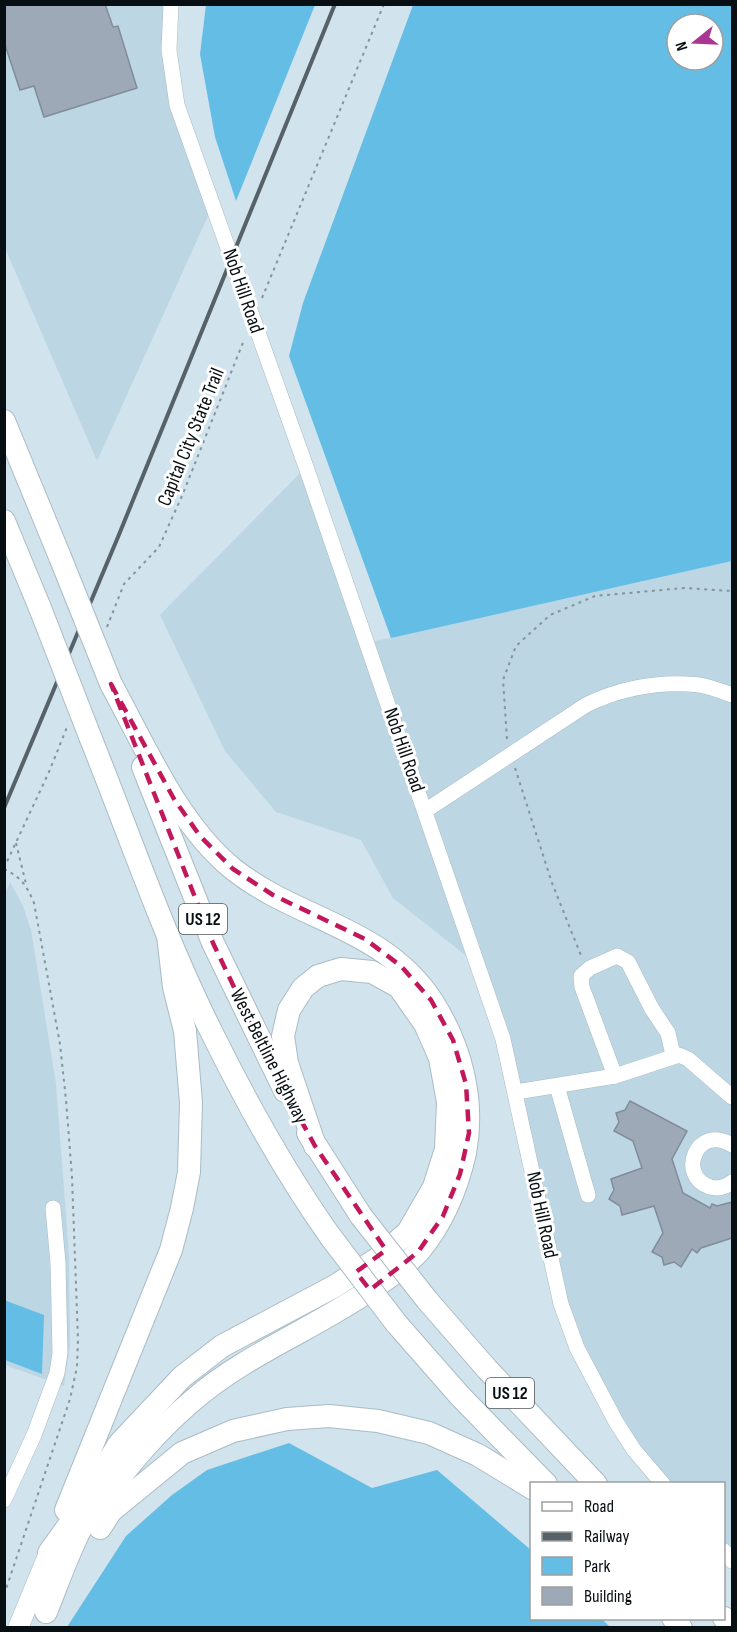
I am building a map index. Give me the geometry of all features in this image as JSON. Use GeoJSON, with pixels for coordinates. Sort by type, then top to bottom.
{"type":"FeatureCollection","features":[{"type":"Feature","properties":{"kind":"highway","name":"West Beltline Highway"},"geometry":{"type":"LineString","coordinates":[[4,422],[213,943],[273,1069],[315,1146],[361,1216],[427,1300],[487,1369],[595,1482]]}},
{"type":"Feature","properties":{"kind":"highway","name":"West Beltline Highway"},"geometry":{"type":"LineString","coordinates":[[4,520],[168,935],[210,1030],[262,1131],[297,1190],[396,1323],[460,1396],[544,1482]]}},
{"type":"Feature","properties":{"kind":"highway"},"geometry":{"type":"LineString","coordinates":[[43,1620],[81,1529],[130,1463],[153,1437],[195,1398],[231,1372],[356,1300],[388,1278],[418,1252],[443,1216],[460,1174],[468,1133],[466,1083],[453,1040],[431,1000],[401,966],[365,939],[273,895],[233,868],[200,836],[174,799],[111,684]]}},
{"type":"Feature","properties":{"kind":"highway"},"geometry":{"type":"LineString","coordinates":[[49,1553],[171,1250],[182,1209],[189,1172],[191,1090],[185,1031],[174,987],[168,935]]}},
{"type":"Feature","properties":{"kind":"highway"},"geometry":{"type":"LineString","coordinates":[[49,1553],[74,1518],[119,1444],[182,1377],[222,1346],[335,1286],[377,1259],[408,1232],[434,1187],[446,1149],[448,1102],[440,1058],[425,1024],[399,987],[372,972],[341,969],[318,976],[303,988],[289,1010],[283,1036],[287,1063],[315,1146]]}},
{"type":"Feature","properties":{"kind":"highway"},"geometry":{"type":"LineString","coordinates":[[43,1620],[111,1510],[182,1453],[233,1431],[287,1419],[328,1416],[378,1421],[429,1433],[478,1455],[530,1487]]}},
{"type":"Feature","properties":{"kind":"main road"},"geometry":{"type":"LineString","coordinates":[[18,1628],[49,1553]]}},
{"type":"Feature","properties":{"kind":"street","name":"Nob Hill Road"},"geometry":{"type":"LineString","coordinates":[[171,4],[169,50],[177,105],[500,1028],[516,1092],[561,1304],[577,1348],[616,1422],[634,1450],[661,1482]]}},
{"type":"Feature","properties":{"kind":"street"},"geometry":{"type":"LineString","coordinates":[[425,811],[586,705],[603,697],[652,686],[687,684],[708,687],[732,695]]}},
{"type":"Feature","properties":{"kind":"street"},"geometry":{"type":"LineString","coordinates":[[615,1076],[582,987],[581,976],[617,956],[627,962],[652,1009],[668,1033],[673,1055]]}},
{"type":"Feature","properties":{"kind":"street"},"geometry":{"type":"LineString","coordinates":[[516,1092],[615,1076],[678,1055],[688,1059],[732,1097]]}},
{"type":"Feature","properties":{"kind":"street"},"geometry":{"type":"LineString","coordinates":[[557,1086],[588,1195]]}},
{"type":"Feature","properties":{"kind":"street"},"geometry":{"type":"LineString","coordinates":[[730,1139],[718,1139],[702,1144],[696,1150],[693,1166],[700,1181],[707,1186],[723,1187],[732,1182]]}},
{"type":"Feature","properties":{"kind":"street"},"geometry":{"type":"LineString","coordinates":[[4,1500],[34,1435],[57,1373],[60,1353],[58,1263],[53,1208]]}},
{"type":"Feature","properties":{"kind":"path","name":"Capital City State Trail"},"geometry":{"type":"LineString","coordinates":[[103,636],[124,584],[159,547],[166,532],[384,4]]}},
{"type":"Feature","properties":{"kind":"path"},"geometry":{"type":"LineString","coordinates":[[587,971],[552,883],[511,754],[506,734],[503,680],[516,646],[550,615],[595,596],[684,588],[732,591]]}},
{"type":"Feature","properties":{"kind":"path"},"geometry":{"type":"LineString","coordinates":[[4,868],[49,772],[69,720]]}},
{"type":"Feature","properties":{"kind":"path"},"geometry":{"type":"LineString","coordinates":[[16,843],[26,886]]}},
{"type":"Feature","properties":{"kind":"highlighted area"},"geometry":{"type":"Polygon","coordinates":[[[111,684],[174,799],[200,836],[233,869],[273,895],[365,939],[401,966],[431,1000],[453,1040],[466,1084],[469,1133],[460,1174],[443,1216],[418,1252],[370,1290],[356,1272],[386,1250],[315,1146],[273,1069],[213,943],[111,684]]]}},
{"type":"Feature","properties":{"kind":"shaded area"},"geometry":{"type":"Polygon","coordinates":[[[4,5],[171,5],[169,50],[212,207],[97,461],[5,248],[4,5]]]}},
{"type":"Feature","properties":{"kind":"shaded area"},"geometry":{"type":"Polygon","coordinates":[[[306,467],[367,643],[732,561],[732,1561],[725,1552],[725,1482],[662,1482],[577,1348],[479,966],[393,898],[361,840],[276,812],[225,751],[160,615],[306,467]]]}},
{"type":"Feature","properties":{"kind":"shaded area"},"geometry":{"type":"Polygon","coordinates":[[[10,882],[23,906],[31,930],[56,1084],[69,1255],[70,1346],[64,1386],[5,1365],[4,896],[10,882]]]}},
{"type":"Feature","properties":{"kind":"green space"},"geometry":{"type":"Polygon","coordinates":[[[206,5],[315,5],[236,201],[215,137],[200,54],[206,5]]]}},
{"type":"Feature","properties":{"kind":"green space"},"geometry":{"type":"Polygon","coordinates":[[[413,5],[732,5],[732,561],[391,638],[289,356],[303,303],[413,5]]]}},
{"type":"Feature","properties":{"kind":"green space"},"geometry":{"type":"Polygon","coordinates":[[[4,1300],[44,1315],[42,1374],[5,1360],[4,1300]]]}},
{"type":"Feature","properties":{"kind":"green space"},"geometry":{"type":"Polygon","coordinates":[[[289,1443],[372,1488],[437,1470],[530,1549],[530,1620],[603,1620],[610,1627],[67,1627],[126,1536],[172,1495],[207,1470],[289,1443]]]}},
{"type":"Feature","properties":{"kind":"building"},"geometry":{"type":"Polygon","coordinates":[[[4,4],[105,4],[113,27],[118,26],[137,88],[44,117],[34,86],[20,90],[4,42],[4,4]]]}},
{"type":"Feature","properties":{"kind":"building"},"geometry":{"type":"Polygon","coordinates":[[[630,1101],[687,1131],[672,1159],[683,1193],[710,1208],[712,1204],[717,1206],[732,1202],[732,1238],[701,1248],[697,1253],[692,1249],[681,1267],[674,1262],[664,1265],[662,1257],[652,1252],[663,1233],[654,1206],[622,1215],[620,1206],[609,1199],[614,1190],[611,1179],[642,1168],[633,1141],[614,1131],[619,1122],[616,1113],[625,1110],[630,1101]]]}},
{"type":"Feature","properties":{"kind":"railway"},"geometry":{"type":"LineString","coordinates":[[4,808],[118,537],[335,4]]}}]}
